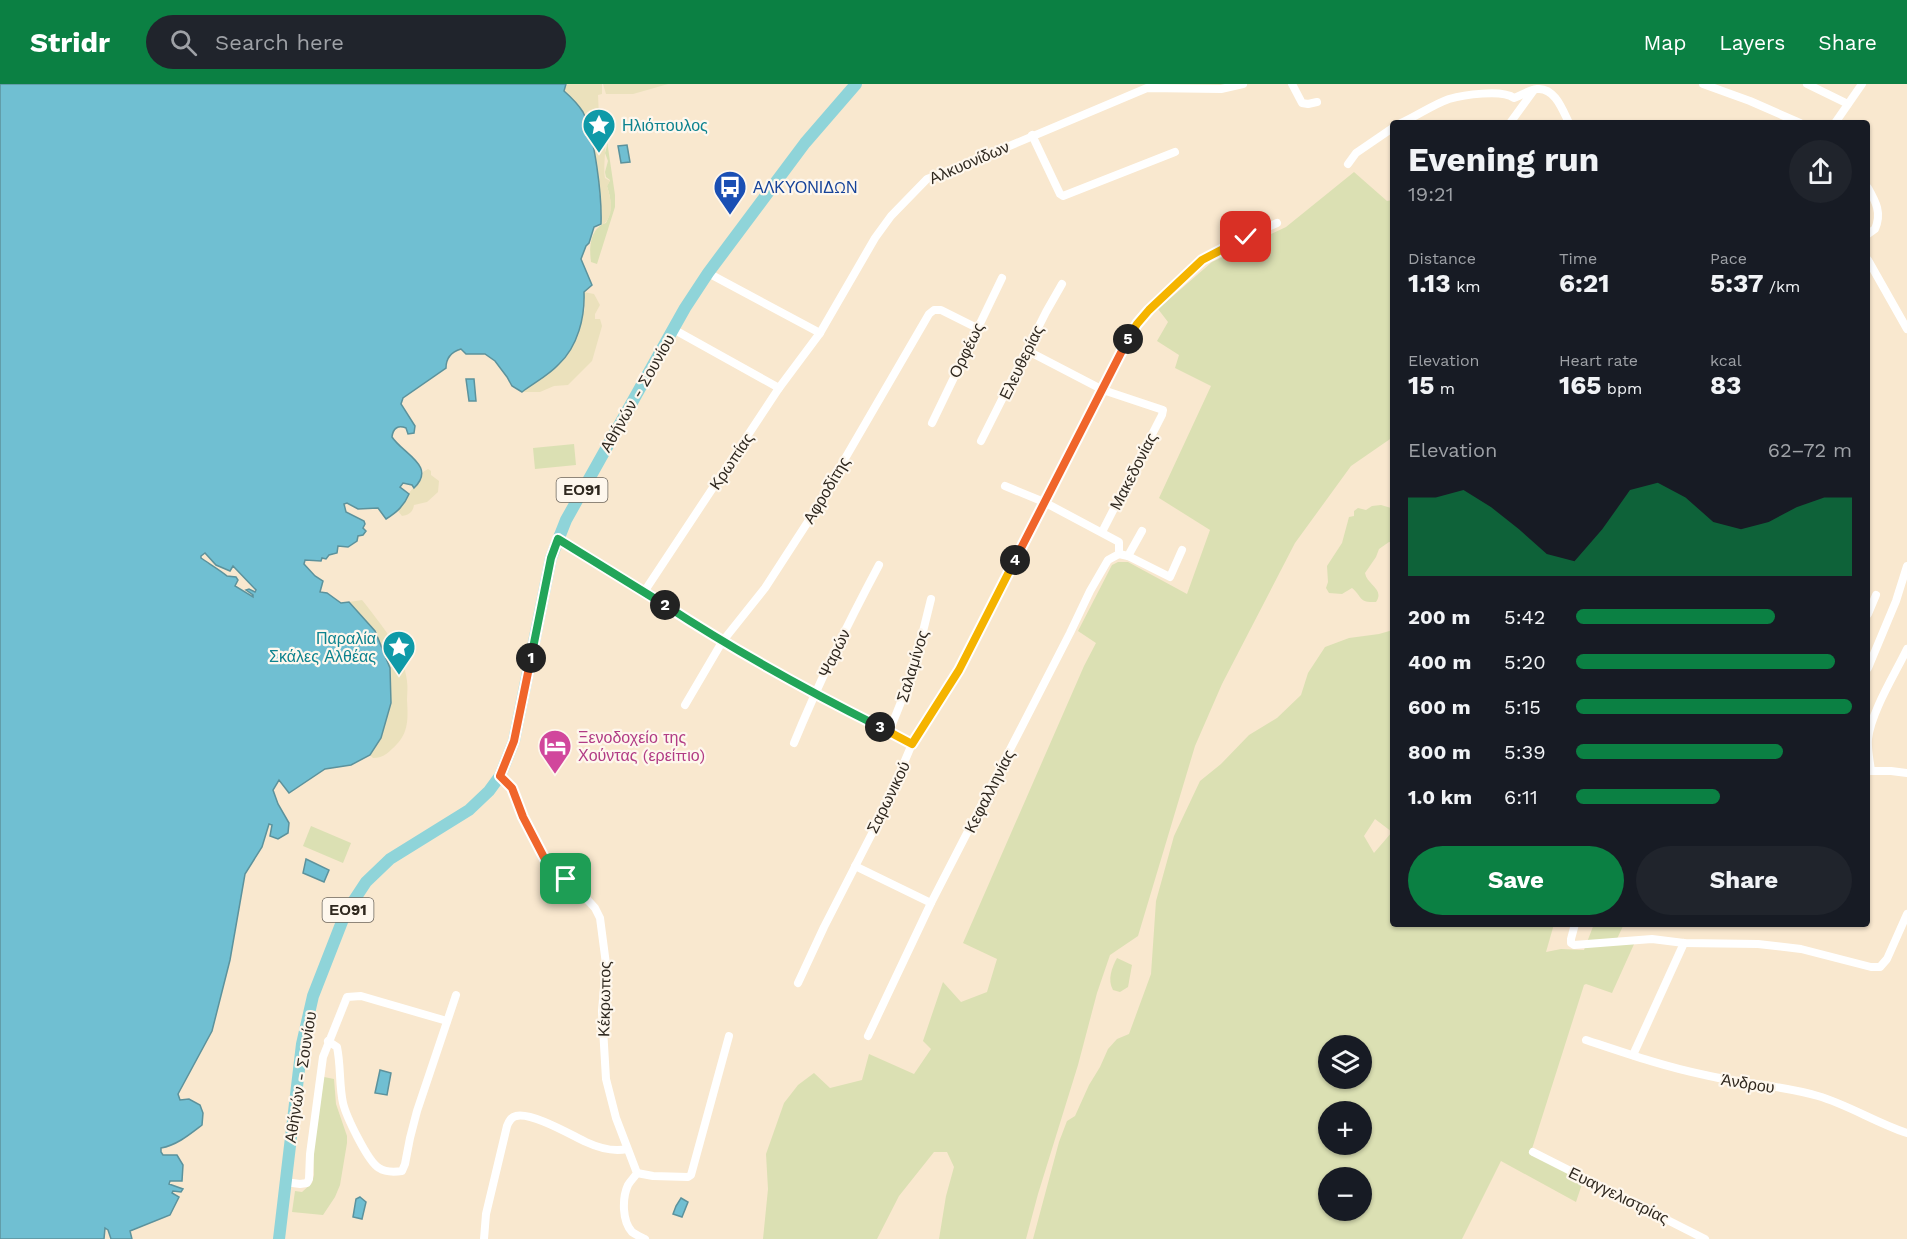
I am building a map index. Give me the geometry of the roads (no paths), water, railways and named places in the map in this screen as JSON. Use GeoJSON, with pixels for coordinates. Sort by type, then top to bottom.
{"type":"FeatureCollection","features":[{"type":"Feature","properties":{"kind":"main road","name":"Αθήνών - Σουνίου"},"geometry":{"type":"LineString","coordinates":[[279,1239],[306,1023],[345,914],[366,882],[380,867],[470,810],[500,776],[514,741],[551,558],[566,520],[673,329],[708,273],[806,143],[856,84]]}},
{"type":"Feature","properties":{"kind":"street","name":"Αλκυονίδων"},"geometry":{"type":"LineString","coordinates":[[820,333],[875,238],[917,187],[927,179],[1149,86],[1221,89],[1242,84]]}},
{"type":"Feature","properties":{"kind":"street"},"geometry":{"type":"LineString","coordinates":[[1292,84],[1302,103],[1317,102]]}},
{"type":"Feature","properties":{"kind":"street"},"geometry":{"type":"LineString","coordinates":[[1702,84],[1793,120]]}},
{"type":"Feature","properties":{"kind":"street"},"geometry":{"type":"LineString","coordinates":[[1807,84],[1848,104]]}},
{"type":"Feature","properties":{"kind":"street"},"geometry":{"type":"LineString","coordinates":[[1837,120],[1862,84]]}},
{"type":"Feature","properties":{"kind":"street"},"geometry":{"type":"LineString","coordinates":[[1407,120],[1448,99],[1482,94],[1509,94],[1514,98],[1535,90],[1545,90],[1558,100],[1568,120]]}},
{"type":"Feature","properties":{"kind":"street"},"geometry":{"type":"LineString","coordinates":[[1512,120],[1535,90]]}},
{"type":"Feature","properties":{"kind":"street"},"geometry":{"type":"LineString","coordinates":[[1348,164],[1362,148],[1390,130]]}},
{"type":"Feature","properties":{"kind":"street"},"geometry":{"type":"LineString","coordinates":[[1032,135],[1063,196],[1174,152]]}},
{"type":"Feature","properties":{"kind":"street"},"geometry":{"type":"LineString","coordinates":[[1870,191],[1878,205],[1879,215],[1875,229],[1870,233]]}},
{"type":"Feature","properties":{"kind":"street","name":"Σαρωνικού"},"geometry":{"type":"LineString","coordinates":[[798,983],[883,812],[912,744],[959,670],[1137,324],[1202,260],[1216,251],[1277,223]]}},
{"type":"Feature","properties":{"kind":"street"},"geometry":{"type":"LineString","coordinates":[[1870,264],[1907,329]]}},
{"type":"Feature","properties":{"kind":"street"},"geometry":{"type":"LineString","coordinates":[[708,273],[820,333]]}},
{"type":"Feature","properties":{"kind":"street","name":"Ορφέως"},"geometry":{"type":"LineString","coordinates":[[932,423],[1002,278]]}},
{"type":"Feature","properties":{"kind":"street","name":"Ελευθερίας"},"geometry":{"type":"LineString","coordinates":[[981,441],[1062,284]]}},
{"type":"Feature","properties":{"kind":"street","name":"Αφροδίτης"},"geometry":{"type":"LineString","coordinates":[[685,705],[722,642],[765,588],[811,517],[929,314],[934,310],[941,310],[977,328]]}},
{"type":"Feature","properties":{"kind":"street"},"geometry":{"type":"LineString","coordinates":[[673,329],[779,388]]}},
{"type":"Feature","properties":{"kind":"street","name":"Κρωπίας"},"geometry":{"type":"LineString","coordinates":[[644,592],[779,388],[820,333]]}},
{"type":"Feature","properties":{"kind":"street"},"geometry":{"type":"LineString","coordinates":[[1028,351],[1103,390]]}},
{"type":"Feature","properties":{"kind":"street","name":"Μακεδονίας"},"geometry":{"type":"LineString","coordinates":[[1102,532],[1163,410],[1103,390]]}},
{"type":"Feature","properties":{"kind":"street"},"geometry":{"type":"LineString","coordinates":[[1005,486],[1044,502],[1102,532],[1119,542],[1119,554],[1128,556],[1170,577],[1182,550]]}},
{"type":"Feature","properties":{"kind":"street"},"geometry":{"type":"LineString","coordinates":[[1128,556],[1142,531]]}},
{"type":"Feature","properties":{"kind":"street"},"geometry":{"type":"LineString","coordinates":[[558,539],[722,642],[814,694],[912,744]]}},
{"type":"Feature","properties":{"kind":"street","name":"Κεφαλληνίας"},"geometry":{"type":"LineString","coordinates":[[868,1036],[931,903],[1090,591],[1108,560],[1119,554]]}},
{"type":"Feature","properties":{"kind":"street","name":"Ψαρών"},"geometry":{"type":"LineString","coordinates":[[794,743],[837,645],[879,565]]}},
{"type":"Feature","properties":{"kind":"street"},"geometry":{"type":"LineString","coordinates":[[1870,663],[1893,610],[1907,566]]}},
{"type":"Feature","properties":{"kind":"street"},"geometry":{"type":"LineString","coordinates":[[1870,609],[1876,594]]}},
{"type":"Feature","properties":{"kind":"street","name":"Σαλαμίνος"},"geometry":{"type":"LineString","coordinates":[[889,732],[913,672],[931,599]]}},
{"type":"Feature","properties":{"kind":"street"},"geometry":{"type":"LineString","coordinates":[[1870,729],[1907,649]]}},
{"type":"Feature","properties":{"kind":"street"},"geometry":{"type":"LineString","coordinates":[[1870,771],[1907,773]]}},
{"type":"Feature","properties":{"kind":"street","name":"Κέκρωπος"},"geometry":{"type":"LineString","coordinates":[[500,776],[512,788],[523,817],[549,867],[584,896],[595,908],[600,918],[606,964],[602,1011],[606,1079],[610,1099],[637,1173]]}},
{"type":"Feature","properties":{"kind":"street"},"geometry":{"type":"LineString","coordinates":[[855,866],[931,903]]}},
{"type":"Feature","properties":{"kind":"street"},"geometry":{"type":"LineString","coordinates":[[1574,927],[1571,939],[1574,945],[1652,939],[1684,943],[1758,944],[1801,950],[1871,967],[1880,967],[1887,959],[1907,914]]}},
{"type":"Feature","properties":{"kind":"street"},"geometry":{"type":"LineString","coordinates":[[1633,1055],[1684,943]]}},
{"type":"Feature","properties":{"kind":"street"},"geometry":{"type":"LineString","coordinates":[[285,1182],[300,1184],[307,1183],[309,1179],[310,1154],[323,1057],[344,1000],[352,995],[361,996],[447,1021]]}},
{"type":"Feature","properties":{"kind":"street"},"geometry":{"type":"LineString","coordinates":[[328,1041],[337,1047],[344,1105],[352,1127],[373,1163],[379,1168],[402,1171],[417,1111],[456,995]]}},
{"type":"Feature","properties":{"kind":"street"},"geometry":{"type":"LineString","coordinates":[[645,1239],[632,1231],[625,1216],[624,1200],[628,1184],[637,1173],[663,1177],[691,1175],[729,1036]]}},
{"type":"Feature","properties":{"kind":"street","name":"Άνδρου"},"geometry":{"type":"LineString","coordinates":[[1586,1040],[1702,1075],[1821,1096],[1886,1126],[1907,1133]]}},
{"type":"Feature","properties":{"kind":"street"},"geometry":{"type":"LineString","coordinates":[[484,1239],[486,1214],[510,1119],[519,1115],[543,1122],[600,1147],[613,1150],[627,1149]]}},
{"type":"Feature","properties":{"kind":"street","name":"Ευαγγελιστρίας"},"geometry":{"type":"LineString","coordinates":[[1533,1152],[1705,1239]]}},
{"type":"Feature","properties":{"kind":"water"},"geometry":{"type":"Polygon","coordinates":[[[0,84],[566,84],[564,91],[583,112],[591,136],[600,198],[601,224],[594,227],[581,259],[592,285],[584,292],[582,321],[576,340],[559,364],[522,392],[512,386],[495,361],[485,354],[466,354],[461,349],[454,352],[448,358],[446,368],[403,398],[401,404],[415,426],[414,433],[408,434],[406,428],[398,427],[393,431],[392,437],[416,461],[422,473],[414,488],[412,485],[403,483],[400,487],[409,494],[405,502],[386,519],[378,508],[358,509],[347,503],[344,504],[346,512],[364,521],[363,528],[366,531],[348,547],[338,546],[337,553],[329,555],[326,559],[305,560],[304,564],[323,581],[320,592],[327,593],[341,603],[349,602],[375,631],[390,668],[391,703],[381,738],[370,755],[351,765],[325,769],[289,793],[279,780],[273,790],[289,823],[288,833],[278,839],[270,836],[272,825],[269,824],[262,847],[245,874],[230,960],[212,1031],[178,1094],[180,1100],[189,1099],[200,1105],[203,1113],[202,1125],[178,1142],[161,1148],[163,1155],[177,1155],[183,1165],[182,1181],[170,1181],[169,1184],[183,1189],[181,1192],[173,1191],[172,1193],[179,1197],[170,1215],[130,1231],[132,1239],[111,1239],[105,1228],[104,1239],[0,1239],[0,84]],[[205,553],[201,556],[227,576],[236,577],[238,580],[235,586],[253,597],[246,590],[255,592],[256,590],[233,566],[230,571],[216,565],[205,553]]]}},
{"type":"Feature","properties":{"kind":"water"},"geometry":{"type":"Polygon","coordinates":[[[627,145],[630,162],[621,163],[618,146],[627,145]]]}},
{"type":"Feature","properties":{"kind":"water"},"geometry":{"type":"Polygon","coordinates":[[[466,379],[474,379],[476,401],[469,401],[466,379]]]}},
{"type":"Feature","properties":{"kind":"water"},"geometry":{"type":"Polygon","coordinates":[[[306,859],[329,870],[324,882],[303,873],[306,859]]]}},
{"type":"Feature","properties":{"kind":"water"},"geometry":{"type":"Polygon","coordinates":[[[380,1070],[391,1073],[387,1095],[375,1093],[380,1070]]]}},
{"type":"Feature","properties":{"kind":"water"},"geometry":{"type":"Polygon","coordinates":[[[360,1197],[366,1202],[362,1219],[353,1217],[356,1199],[360,1197]]]}},
{"type":"Feature","properties":{"kind":"water"},"geometry":{"type":"Polygon","coordinates":[[[681,1198],[688,1202],[682,1217],[673,1214],[681,1198]]]}},
{"type":"Feature","properties":{"kind":"place","name":"Ηλιόπουλος"},"geometry":{"type":"Point","coordinates":[599,154]}},
{"type":"Feature","properties":{"kind":"place","name":"ΑΛΚΥΟΝΙΔΩΝ"},"geometry":{"type":"Point","coordinates":[730,216]}},
{"type":"Feature","properties":{"kind":"place","name":"Παραλία Σκάλες Αλθέας"},"geometry":{"type":"Point","coordinates":[399,676]}},
{"type":"Feature","properties":{"kind":"place","name":"Ξενοδοχείο της Χούντας (ερείπιο)"},"geometry":{"type":"Point","coordinates":[555,775]}}]}
